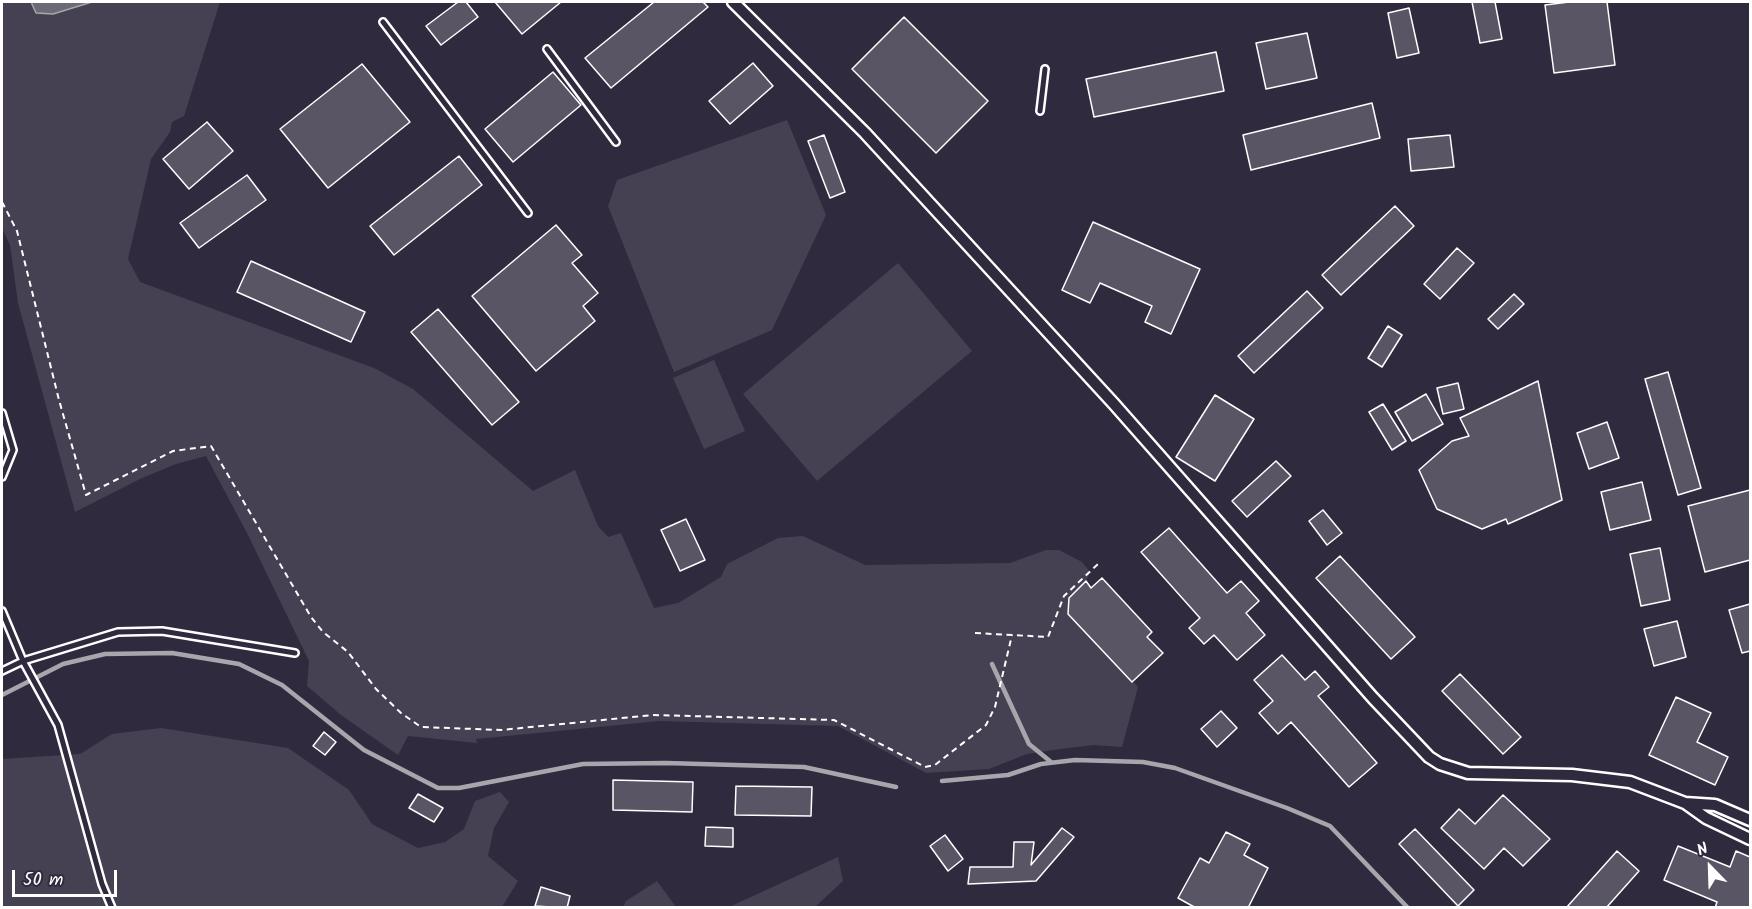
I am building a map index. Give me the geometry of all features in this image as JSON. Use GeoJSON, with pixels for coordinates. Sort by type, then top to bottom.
{"type":"FeatureCollection","features":[{"type":"Feature","properties":{"kind":"street"},"geometry":{"type":"LineString","coordinates":[[733,2],[872,142],[1114,404],[1380,706],[1429,757],[1440,764],[1468,773],[1572,775],[1630,782],[1685,803],[1706,818],[1750,839]]}},
{"type":"Feature","properties":{"kind":"street"},"geometry":{"type":"LineString","coordinates":[[1685,803],[1715,805],[1750,820]]}},
{"type":"Feature","properties":{"kind":"lane"},"geometry":{"type":"LineString","coordinates":[[383,22],[528,213]]}},
{"type":"Feature","properties":{"kind":"lane"},"geometry":{"type":"LineString","coordinates":[[547,49],[616,142]]}},
{"type":"Feature","properties":{"kind":"lane"},"geometry":{"type":"LineString","coordinates":[[1040,111],[1045,69]]}},
{"type":"Feature","properties":{"kind":"lane"},"geometry":{"type":"LineString","coordinates":[[2,413],[13,450],[2,477]]}},
{"type":"Feature","properties":{"kind":"lane"},"geometry":{"type":"LineString","coordinates":[[2,611],[23,661],[57,725],[102,884],[112,908]]}},
{"type":"Feature","properties":{"kind":"lane"},"geometry":{"type":"LineString","coordinates":[[2,671],[23,661],[118,632],[162,630],[295,653]]}},
{"type":"Feature","properties":{"kind":"path"},"geometry":{"type":"LineString","coordinates":[[2,202],[17,231],[59,400],[86,495],[173,451],[211,446],[311,617],[323,632],[348,652],[376,689],[401,713],[421,727],[501,730],[653,715],[834,720],[925,767],[935,765],[986,725],[995,707],[1012,635]]}},
{"type":"Feature","properties":{"kind":"path"},"geometry":{"type":"LineString","coordinates":[[975,633],[1048,638],[1064,596],[1098,564]]}},
{"type":"Feature","properties":{"kind":"shaded area"},"geometry":{"type":"Polygon","coordinates":[[[2,2],[220,2],[184,116],[172,122],[170,132],[151,159],[128,259],[140,282],[374,368],[413,389],[533,491],[575,470],[598,526],[608,537],[621,533],[654,608],[678,603],[721,577],[727,564],[778,538],[803,536],[865,565],[1010,563],[1046,550],[1059,550],[1082,562],[1090,572],[1086,581],[1070,598],[1068,614],[1138,687],[1122,747],[1094,745],[1060,749],[1027,754],[989,769],[926,773],[838,726],[660,721],[476,739],[477,743],[408,736],[398,755],[341,715],[307,686],[309,661],[248,535],[206,456],[176,464],[142,478],[75,512],[18,303],[10,245],[2,228],[2,2]]]}},
{"type":"Feature","properties":{"kind":"shaded area"},"geometry":{"type":"Polygon","coordinates":[[[31,2],[92,2],[53,14],[36,13],[31,2]]]}},
{"type":"Feature","properties":{"kind":"shaded area"},"geometry":{"type":"Polygon","coordinates":[[[787,120],[826,215],[772,330],[674,372],[608,206],[617,180],[787,120]]]}},
{"type":"Feature","properties":{"kind":"shaded area"},"geometry":{"type":"Polygon","coordinates":[[[898,263],[972,351],[817,481],[743,394],[898,263]]]}},
{"type":"Feature","properties":{"kind":"shaded area"},"geometry":{"type":"Polygon","coordinates":[[[714,360],[745,431],[704,449],[673,378],[714,360]]]}},
{"type":"Feature","properties":{"kind":"shaded area"},"geometry":{"type":"Polygon","coordinates":[[[161,728],[288,748],[349,790],[372,824],[418,848],[445,842],[464,829],[475,801],[500,792],[509,802],[494,828],[488,856],[518,881],[502,907],[2,908],[2,759],[80,754],[112,734],[161,728]]]}},
{"type":"Feature","properties":{"kind":"shaded area"},"geometry":{"type":"Polygon","coordinates":[[[838,857],[843,881],[815,907],[729,907],[838,857]]]}},
{"type":"Feature","properties":{"kind":"shaded area"},"geometry":{"type":"Polygon","coordinates":[[[657,881],[676,907],[623,907],[626,901],[657,881]]]}},
{"type":"Feature","properties":{"kind":"building"},"geometry":{"type":"Polygon","coordinates":[[[458,2],[466,2],[478,17],[441,45],[426,26],[458,2]]]}},
{"type":"Feature","properties":{"kind":"building"},"geometry":{"type":"Polygon","coordinates":[[[495,2],[561,2],[522,34],[495,2]]]}},
{"type":"Feature","properties":{"kind":"building"},"geometry":{"type":"Polygon","coordinates":[[[654,2],[703,2],[708,7],[611,88],[585,58],[654,2]]]}},
{"type":"Feature","properties":{"kind":"building"},"geometry":{"type":"Polygon","coordinates":[[[1472,2],[1495,2],[1502,39],[1480,43],[1472,2]]]}},
{"type":"Feature","properties":{"kind":"building"},"geometry":{"type":"Polygon","coordinates":[[[1569,2],[1607,2],[1615,65],[1554,73],[1545,5],[1569,2]]]}},
{"type":"Feature","properties":{"kind":"building"},"geometry":{"type":"Polygon","coordinates":[[[1409,8],[1419,53],[1397,58],[1388,13],[1409,8]]]}},
{"type":"Feature","properties":{"kind":"building"},"geometry":{"type":"Polygon","coordinates":[[[904,17],[988,101],[936,153],[852,69],[904,17]]]}},
{"type":"Feature","properties":{"kind":"building"},"geometry":{"type":"Polygon","coordinates":[[[1307,33],[1317,78],[1266,89],[1256,43],[1307,33]]]}},
{"type":"Feature","properties":{"kind":"building"},"geometry":{"type":"Polygon","coordinates":[[[1216,52],[1224,91],[1094,117],[1086,79],[1216,52]]]}},
{"type":"Feature","properties":{"kind":"building"},"geometry":{"type":"Polygon","coordinates":[[[753,63],[773,86],[730,124],[709,101],[753,63]]]}},
{"type":"Feature","properties":{"kind":"building"},"geometry":{"type":"Polygon","coordinates":[[[362,64],[410,122],[328,188],[280,129],[362,64]]]}},
{"type":"Feature","properties":{"kind":"building"},"geometry":{"type":"Polygon","coordinates":[[[553,72],[581,105],[513,162],[485,129],[553,72]]]}},
{"type":"Feature","properties":{"kind":"building"},"geometry":{"type":"Polygon","coordinates":[[[1372,103],[1380,138],[1251,170],[1243,135],[1372,103]]]}},
{"type":"Feature","properties":{"kind":"building"},"geometry":{"type":"Polygon","coordinates":[[[207,122],[233,151],[189,189],[163,159],[207,122]]]}},
{"type":"Feature","properties":{"kind":"building"},"geometry":{"type":"Polygon","coordinates":[[[824,135],[845,192],[830,198],[808,141],[824,135]]]}},
{"type":"Feature","properties":{"kind":"building"},"geometry":{"type":"Polygon","coordinates":[[[1450,135],[1454,167],[1411,171],[1408,139],[1450,135]]]}},
{"type":"Feature","properties":{"kind":"building"},"geometry":{"type":"Polygon","coordinates":[[[459,156],[482,185],[394,255],[370,226],[459,156]]]}},
{"type":"Feature","properties":{"kind":"building"},"geometry":{"type":"Polygon","coordinates":[[[247,175],[266,200],[199,248],[180,223],[247,175]]]}},
{"type":"Feature","properties":{"kind":"building"},"geometry":{"type":"Polygon","coordinates":[[[1395,206],[1414,226],[1341,295],[1322,275],[1395,206]]]}},
{"type":"Feature","properties":{"kind":"building"},"geometry":{"type":"Polygon","coordinates":[[[1093,222],[1200,269],[1171,334],[1145,322],[1152,306],[1100,283],[1090,303],[1062,290],[1093,222]]]}},
{"type":"Feature","properties":{"kind":"building"},"geometry":{"type":"Polygon","coordinates":[[[556,225],[582,255],[572,263],[598,293],[583,306],[595,321],[536,371],[472,296],[556,225]]]}},
{"type":"Feature","properties":{"kind":"building"},"geometry":{"type":"Polygon","coordinates":[[[1457,248],[1474,263],[1440,299],[1424,284],[1457,248]]]}},
{"type":"Feature","properties":{"kind":"building"},"geometry":{"type":"Polygon","coordinates":[[[251,261],[365,312],[351,342],[237,292],[251,261]]]}},
{"type":"Feature","properties":{"kind":"building"},"geometry":{"type":"Polygon","coordinates":[[[1307,291],[1323,308],[1254,373],[1238,356],[1307,291]]]}},
{"type":"Feature","properties":{"kind":"building"},"geometry":{"type":"Polygon","coordinates":[[[1514,294],[1524,304],[1498,329],[1488,319],[1514,294]]]}},
{"type":"Feature","properties":{"kind":"building"},"geometry":{"type":"Polygon","coordinates":[[[438,309],[519,402],[492,425],[411,332],[438,309]]]}},
{"type":"Feature","properties":{"kind":"building"},"geometry":{"type":"Polygon","coordinates":[[[1388,326],[1402,335],[1382,367],[1368,358],[1388,326]]]}},
{"type":"Feature","properties":{"kind":"building"},"geometry":{"type":"Polygon","coordinates":[[[1668,372],[1701,488],[1678,495],[1645,379],[1668,372]]]}},
{"type":"Feature","properties":{"kind":"building"},"geometry":{"type":"Polygon","coordinates":[[[1538,381],[1562,500],[1508,524],[1506,519],[1482,529],[1437,509],[1419,470],[1452,441],[1469,436],[1460,418],[1538,381]]]}},
{"type":"Feature","properties":{"kind":"building"},"geometry":{"type":"Polygon","coordinates":[[[1458,383],[1464,409],[1443,414],[1437,388],[1458,383]]]}},
{"type":"Feature","properties":{"kind":"building"},"geometry":{"type":"Polygon","coordinates":[[[1426,394],[1443,424],[1412,441],[1395,412],[1426,394]]]}},
{"type":"Feature","properties":{"kind":"building"},"geometry":{"type":"Polygon","coordinates":[[[1215,395],[1254,419],[1215,481],[1176,457],[1215,395]]]}},
{"type":"Feature","properties":{"kind":"building"},"geometry":{"type":"Polygon","coordinates":[[[1383,404],[1406,441],[1392,450],[1369,412],[1383,404]]]}},
{"type":"Feature","properties":{"kind":"building"},"geometry":{"type":"Polygon","coordinates":[[[1607,422],[1619,458],[1589,469],[1577,433],[1607,422]]]}},
{"type":"Feature","properties":{"kind":"building"},"geometry":{"type":"Polygon","coordinates":[[[1276,461],[1291,476],[1247,517],[1232,501],[1276,461]]]}},
{"type":"Feature","properties":{"kind":"building"},"geometry":{"type":"Polygon","coordinates":[[[1642,482],[1651,520],[1610,530],[1601,492],[1642,482]]]}},
{"type":"Feature","properties":{"kind":"building"},"geometry":{"type":"Polygon","coordinates":[[[1750,490],[1750,560],[1705,572],[1688,506],[1750,490]]]}},
{"type":"Feature","properties":{"kind":"building"},"geometry":{"type":"Polygon","coordinates":[[[1323,510],[1342,533],[1327,545],[1309,521],[1323,510]]]}},
{"type":"Feature","properties":{"kind":"building"},"geometry":{"type":"Polygon","coordinates":[[[686,519],[705,560],[680,571],[661,530],[686,519]]]}},
{"type":"Feature","properties":{"kind":"building"},"geometry":{"type":"Polygon","coordinates":[[[1169,528],[1227,593],[1241,581],[1259,601],[1246,613],[1265,635],[1237,660],[1214,635],[1204,644],[1189,628],[1200,618],[1141,552],[1169,528]]]}},
{"type":"Feature","properties":{"kind":"building"},"geometry":{"type":"Polygon","coordinates":[[[1660,548],[1670,600],[1641,606],[1630,554],[1660,548]]]}},
{"type":"Feature","properties":{"kind":"building"},"geometry":{"type":"Polygon","coordinates":[[[1340,556],[1415,637],[1391,659],[1316,578],[1340,556]]]}},
{"type":"Feature","properties":{"kind":"building"},"geometry":{"type":"Polygon","coordinates":[[[1102,578],[1152,632],[1147,637],[1163,653],[1132,682],[1068,614],[1069,598],[1086,581],[1091,588],[1102,578]]]}},
{"type":"Feature","properties":{"kind":"building"},"geometry":{"type":"Polygon","coordinates":[[[1750,604],[1750,651],[1742,653],[1729,610],[1750,604]]]}},
{"type":"Feature","properties":{"kind":"building"},"geometry":{"type":"Polygon","coordinates":[[[1677,621],[1686,657],[1654,666],[1644,629],[1677,621]]]}},
{"type":"Feature","properties":{"kind":"building"},"geometry":{"type":"Polygon","coordinates":[[[1282,655],[1305,680],[1315,671],[1329,687],[1318,696],[1377,763],[1349,787],[1291,722],[1278,734],[1259,713],[1273,701],[1254,680],[1282,655]]]}},
{"type":"Feature","properties":{"kind":"building"},"geometry":{"type":"Polygon","coordinates":[[[1460,674],[1521,737],[1503,754],[1442,691],[1460,674]]]}},
{"type":"Feature","properties":{"kind":"building"},"geometry":{"type":"Polygon","coordinates":[[[1676,697],[1711,713],[1697,742],[1728,757],[1715,785],[1649,755],[1676,697]]]}},
{"type":"Feature","properties":{"kind":"building"},"geometry":{"type":"Polygon","coordinates":[[[1221,711],[1237,728],[1217,747],[1201,729],[1221,711]]]}},
{"type":"Feature","properties":{"kind":"building"},"geometry":{"type":"Polygon","coordinates":[[[324,732],[336,742],[325,755],[313,746],[324,732]]]}},
{"type":"Feature","properties":{"kind":"building"},"geometry":{"type":"Polygon","coordinates":[[[613,780],[693,782],[692,812],[613,810],[613,780]]]}},
{"type":"Feature","properties":{"kind":"building"},"geometry":{"type":"Polygon","coordinates":[[[736,786],[812,787],[811,816],[735,815],[736,786]]]}},
{"type":"Feature","properties":{"kind":"building"},"geometry":{"type":"Polygon","coordinates":[[[418,794],[443,808],[434,822],[409,808],[418,794]]]}},
{"type":"Feature","properties":{"kind":"building"},"geometry":{"type":"Polygon","coordinates":[[[1503,795],[1550,839],[1523,866],[1504,848],[1484,869],[1441,828],[1459,809],[1475,824],[1503,795]]]}},
{"type":"Feature","properties":{"kind":"building"},"geometry":{"type":"Polygon","coordinates":[[[706,827],[733,828],[733,847],[705,846],[706,827]]]}},
{"type":"Feature","properties":{"kind":"building"},"geometry":{"type":"Polygon","coordinates":[[[1062,828],[1074,837],[1036,881],[968,884],[970,867],[1013,867],[1014,842],[1034,842],[1031,865],[1062,828]]]}},
{"type":"Feature","properties":{"kind":"building"},"geometry":{"type":"Polygon","coordinates":[[[1415,829],[1474,890],[1458,906],[1399,844],[1415,829]]]}},
{"type":"Feature","properties":{"kind":"building"},"geometry":{"type":"Polygon","coordinates":[[[1226,832],[1250,844],[1244,855],[1268,868],[1248,908],[1196,908],[1178,898],[1200,858],[1209,863],[1226,832]]]}},
{"type":"Feature","properties":{"kind":"building"},"geometry":{"type":"Polygon","coordinates":[[[945,835],[963,859],[948,871],[930,846],[945,835]]]}},
{"type":"Feature","properties":{"kind":"building"},"geometry":{"type":"Polygon","coordinates":[[[1678,846],[1730,867],[1736,851],[1750,857],[1750,908],[1715,908],[1717,902],[1664,880],[1678,846]]]}},
{"type":"Feature","properties":{"kind":"building"},"geometry":{"type":"Polygon","coordinates":[[[1617,851],[1639,871],[1606,908],[1566,908],[1617,851]]]}},
{"type":"Feature","properties":{"kind":"building"},"geometry":{"type":"Polygon","coordinates":[[[541,887],[570,896],[567,908],[535,906],[541,887]]]}},
{"type":"Feature","properties":{"kind":"waterway"},"geometry":{"type":"LineString","coordinates":[[2,695],[63,664],[105,654],[172,653],[239,664],[282,685],[364,750],[438,788],[459,788],[583,764],[666,763],[804,767],[896,787]]}},
{"type":"Feature","properties":{"kind":"waterway"},"geometry":{"type":"LineString","coordinates":[[992,664],[1029,744],[1051,762]]}},
{"type":"Feature","properties":{"kind":"waterway"},"geometry":{"type":"LineString","coordinates":[[942,781],[1008,775],[1041,764],[1075,760],[1143,762],[1175,768],[1330,826],[1408,908]]}}]}
